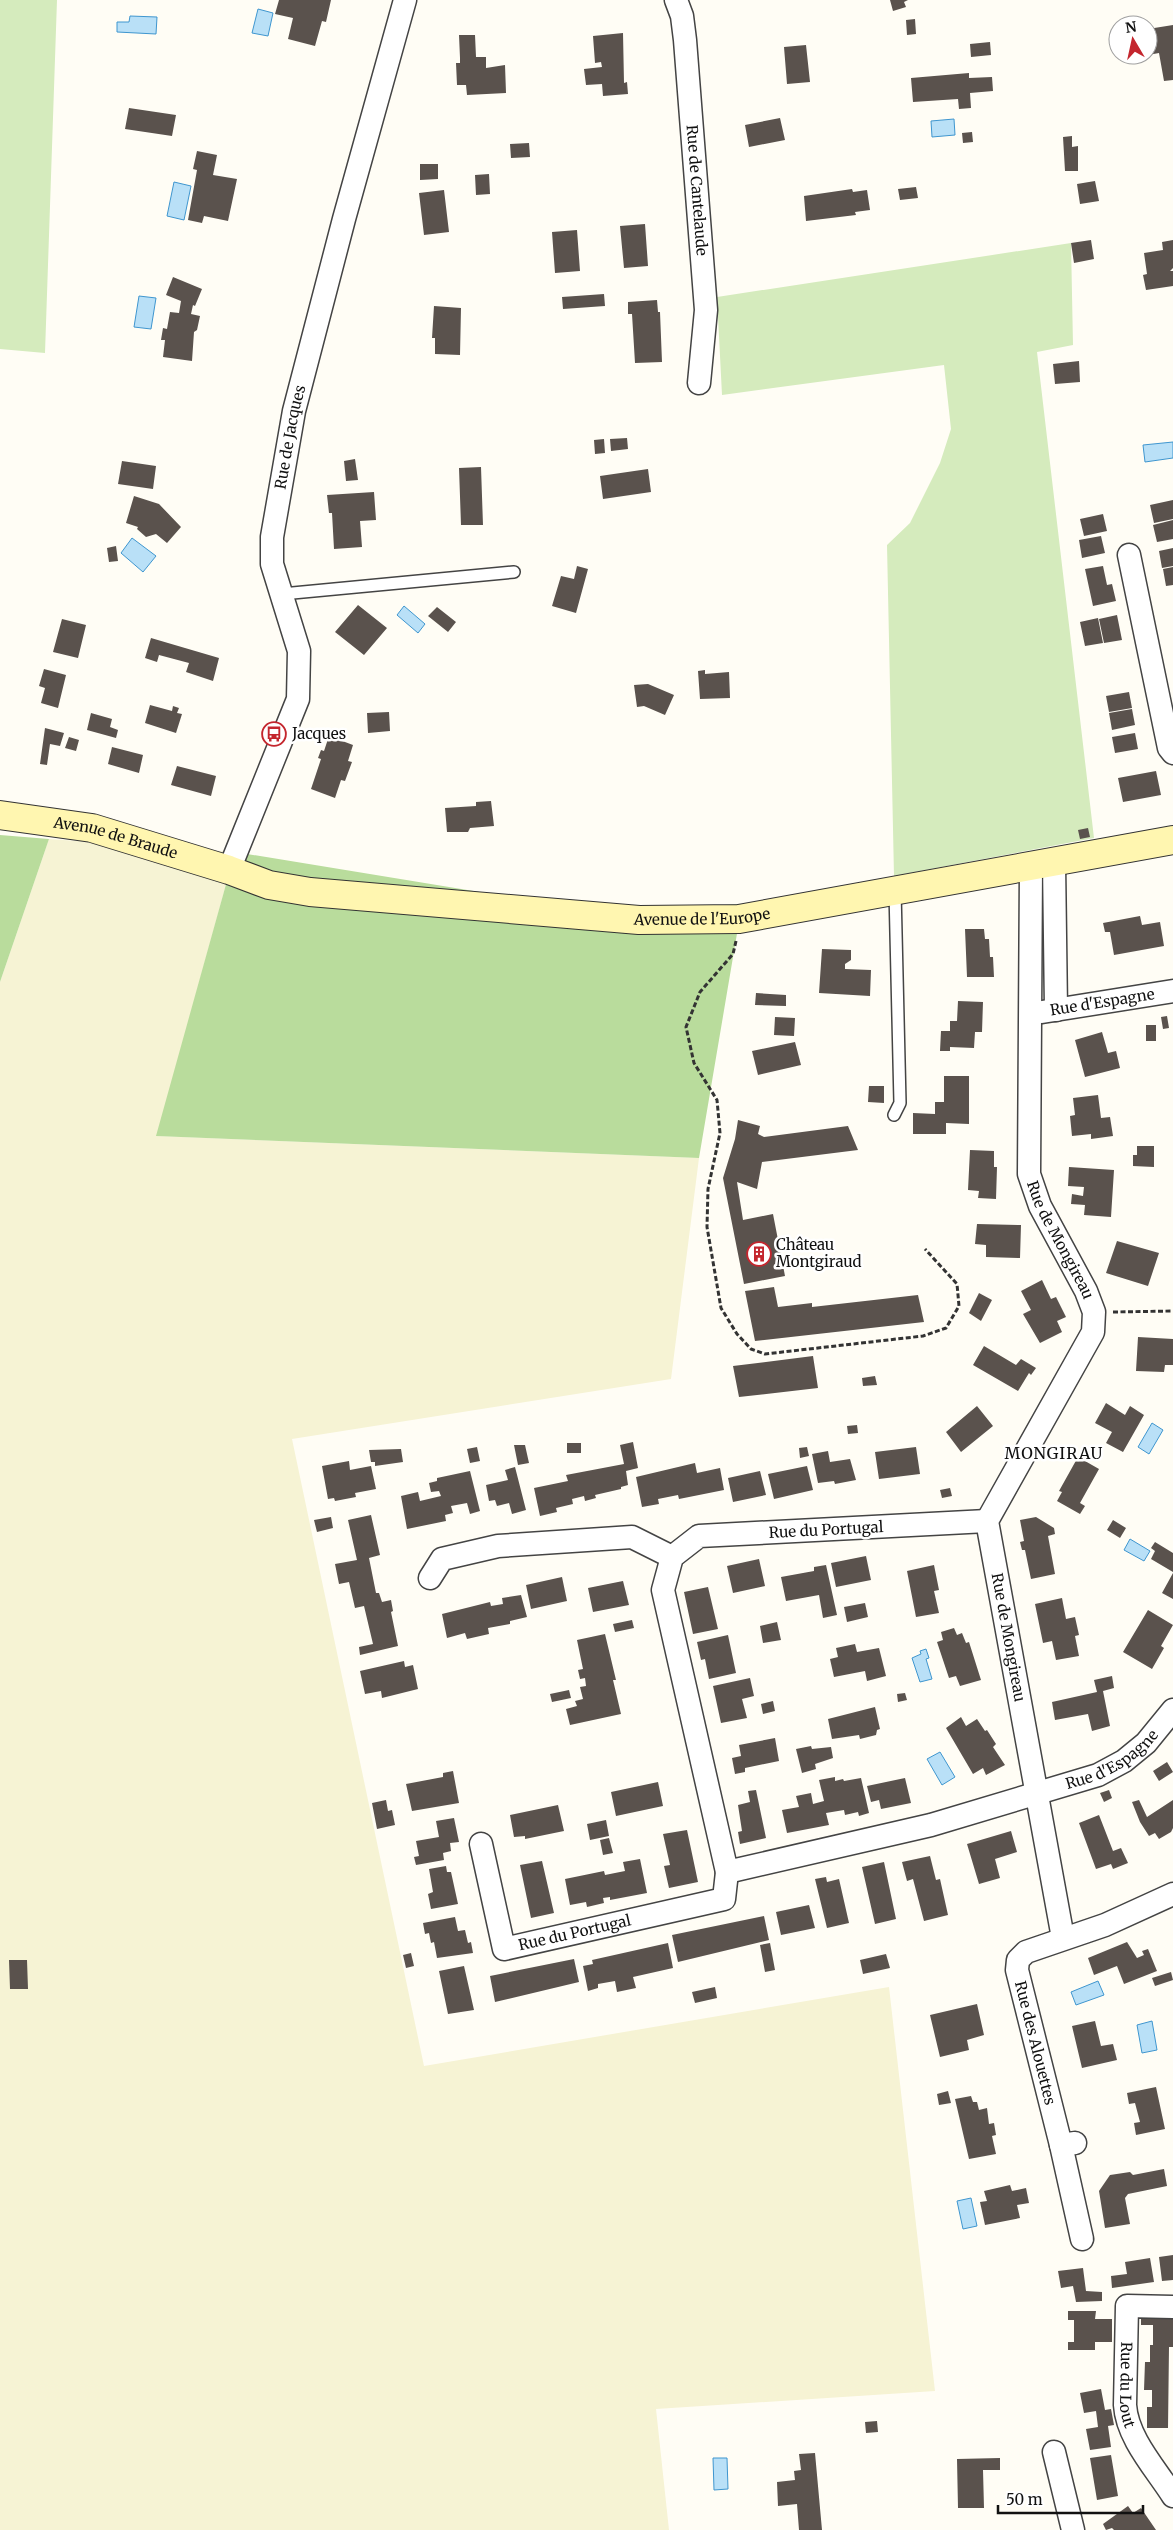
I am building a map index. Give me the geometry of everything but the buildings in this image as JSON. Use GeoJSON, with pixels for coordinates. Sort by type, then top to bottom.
{"type":"FeatureCollection","features":[{"type":"Feature","properties":{"kind":"street","name":"Rue de Jacques"},"geometry":{"type":"LineString","coordinates":[[229,870],[298,699],[299,651],[272,564],[272,537],[294,411],[344,219],[405,0]]}},
{"type":"Feature","properties":{"kind":"street","name":"Rue de Cantelaude"},"geometry":{"type":"LineString","coordinates":[[676,0],[682,16],[685,40],[706,310],[699,383]]}},
{"type":"Feature","properties":{"kind":"street"},"geometry":{"type":"LineString","coordinates":[[1129,555],[1169,748],[1173,753]]}},
{"type":"Feature","properties":{"kind":"street","name":"Avenue de Braude"},"geometry":{"type":"LineString","coordinates":[[0,815],[92,828],[229,870]]}},
{"type":"Feature","properties":{"kind":"street","name":"Avenue de l'Europe"},"geometry":{"type":"LineString","coordinates":[[229,870],[269,885],[310,892],[639,920],[699,921],[740,919],[895,889],[1042,865],[1173,840]]}},
{"type":"Feature","properties":{"kind":"street"},"geometry":{"type":"LineString","coordinates":[[1042,865],[1056,1010]]}},
{"type":"Feature","properties":{"kind":"street","name":"Rue de Mongireau"},"geometry":{"type":"LineString","coordinates":[[1042,865],[1031,1014],[1029,1174],[1040,1206],[1086,1291],[1094,1312],[1093,1332],[987,1521],[1063,1938]]}},
{"type":"Feature","properties":{"kind":"street","name":"Rue d'Espagne"},"geometry":{"type":"LineString","coordinates":[[1031,1014],[1173,992]]}},
{"type":"Feature","properties":{"kind":"street","name":"Rue du Portugal"},"geometry":{"type":"LineString","coordinates":[[481,1844],[504,1949],[724,1900],[727,1872],[664,1590],[672,1557],[699,1536],[987,1521]]}},
{"type":"Feature","properties":{"kind":"street"},"geometry":{"type":"LineString","coordinates":[[430,1578],[442,1559],[498,1546],[632,1537],[672,1557]]}},
{"type":"Feature","properties":{"kind":"street","name":"Rue d'Espagne"},"geometry":{"type":"LineString","coordinates":[[1037,1793],[1098,1775],[1124,1761],[1146,1743],[1173,1710]]}},
{"type":"Feature","properties":{"kind":"street"},"geometry":{"type":"LineString","coordinates":[[727,1872],[931,1825],[1037,1793]]}},
{"type":"Feature","properties":{"kind":"street","name":"Rue des Alouettes"},"geometry":{"type":"LineString","coordinates":[[1082,2240],[1068,2144],[1017,1970],[1018,1960],[1026,1952],[1104,1925],[1173,1894]]}},
{"type":"Feature","properties":{"kind":"street","name":"Rue du Lout"},"geometry":{"type":"LineString","coordinates":[[1173,2306],[1127,2306],[1125,2405],[1126,2418],[1132,2432],[1173,2496]]}},
{"type":"Feature","properties":{"kind":"street"},"geometry":{"type":"LineString","coordinates":[[1054,2452],[1073,2530]]}},
{"type":"Feature","properties":{"kind":"lane"},"geometry":{"type":"LineString","coordinates":[[282,594],[514,572]]}},
{"type":"Feature","properties":{"kind":"lane"},"geometry":{"type":"LineString","coordinates":[[894,1115],[900,1103],[895,889]]}},
{"type":"Feature","properties":{"kind":"path"},"geometry":{"type":"LineString","coordinates":[[740,919],[733,954],[700,992],[686,1027],[694,1063],[717,1100],[720,1134],[708,1189],[707,1227],[721,1308],[737,1334],[751,1349],[765,1354],[923,1336],[946,1328],[959,1306],[957,1284],[925,1249]]}},
{"type":"Feature","properties":{"kind":"path"},"geometry":{"type":"LineString","coordinates":[[1094,1312],[1173,1311]]}},
{"type":"Feature","properties":{"kind":"shaded area"},"geometry":{"type":"Polygon","coordinates":[[[49,839],[235,852],[157,1136],[699,1158],[671,1379],[292,1439],[424,2066],[889,1987],[935,2391],[656,2409],[669,2530],[0,2530],[0,982],[49,839]]]}},
{"type":"Feature","properties":{"kind":"green space"},"geometry":{"type":"Polygon","coordinates":[[[0,0],[57,0],[45,353],[0,349],[0,0]]]}},
{"type":"Feature","properties":{"kind":"green space"},"geometry":{"type":"Polygon","coordinates":[[[1071,243],[1073,345],[1037,352],[1094,838],[894,876],[887,545],[910,523],[940,463],[951,429],[944,365],[722,395],[717,297],[1071,243]]]}},
{"type":"Feature","properties":{"kind":"green space"},"geometry":{"type":"Polygon","coordinates":[[[0,835],[49,839],[0,982],[0,835]]]}},
{"type":"Feature","properties":{"kind":"green space"},"geometry":{"type":"Polygon","coordinates":[[[235,852],[535,901],[670,908],[742,904],[699,1158],[156,1136],[235,852]]]}},
{"type":"Feature","properties":{"kind":"water"},"geometry":{"type":"Polygon","coordinates":[[[258,9],[273,13],[268,36],[252,33],[258,9]]]}},
{"type":"Feature","properties":{"kind":"water"},"geometry":{"type":"Polygon","coordinates":[[[130,16],[157,17],[156,34],[117,32],[117,22],[129,22],[130,16]]]}},
{"type":"Feature","properties":{"kind":"water"},"geometry":{"type":"Polygon","coordinates":[[[954,119],[955,135],[932,137],[931,121],[954,119]]]}},
{"type":"Feature","properties":{"kind":"water"},"geometry":{"type":"Polygon","coordinates":[[[174,182],[191,186],[184,220],[167,216],[174,182]]]}},
{"type":"Feature","properties":{"kind":"water"},"geometry":{"type":"Polygon","coordinates":[[[139,296],[156,298],[151,329],[134,327],[139,296]]]}},
{"type":"Feature","properties":{"kind":"water"},"geometry":{"type":"Polygon","coordinates":[[[1173,442],[1173,458],[1145,462],[1143,445],[1173,442]]]}},
{"type":"Feature","properties":{"kind":"water"},"geometry":{"type":"Polygon","coordinates":[[[132,538],[156,556],[143,572],[121,553],[132,538]]]}},
{"type":"Feature","properties":{"kind":"water"},"geometry":{"type":"Polygon","coordinates":[[[404,606],[425,624],[418,633],[397,615],[404,606]]]}},
{"type":"Feature","properties":{"kind":"water"},"geometry":{"type":"Polygon","coordinates":[[[1152,1423],[1163,1430],[1149,1454],[1138,1447],[1152,1423]]]}},
{"type":"Feature","properties":{"kind":"water"},"geometry":{"type":"Polygon","coordinates":[[[1130,1539],[1150,1551],[1144,1561],[1124,1550],[1130,1539]]]}},
{"type":"Feature","properties":{"kind":"water"},"geometry":{"type":"Polygon","coordinates":[[[926,1649],[929,1658],[926,1659],[932,1679],[920,1682],[912,1658],[921,1654],[920,1651],[926,1649]]]}},
{"type":"Feature","properties":{"kind":"water"},"geometry":{"type":"Polygon","coordinates":[[[940,1752],[955,1777],[942,1785],[927,1759],[940,1752]]]}},
{"type":"Feature","properties":{"kind":"water"},"geometry":{"type":"Polygon","coordinates":[[[1098,1981],[1104,1995],[1076,2005],[1071,1992],[1098,1981]]]}},
{"type":"Feature","properties":{"kind":"water"},"geometry":{"type":"Polygon","coordinates":[[[1152,2021],[1157,2050],[1142,2053],[1137,2025],[1152,2021]]]}},
{"type":"Feature","properties":{"kind":"water"},"geometry":{"type":"Polygon","coordinates":[[[971,2198],[977,2226],[963,2229],[957,2201],[971,2198]]]}},
{"type":"Feature","properties":{"kind":"water"},"geometry":{"type":"Polygon","coordinates":[[[713,2458],[727,2458],[728,2489],[714,2490],[713,2458]]]}},
{"type":"Feature","properties":{"kind":"place","name":"Jacques"},"geometry":{"type":"Point","coordinates":[274,734]}},
{"type":"Feature","properties":{"kind":"place","name":"Château Montgiraud"},"geometry":{"type":"Point","coordinates":[759,1254]}},
{"type":"Feature","properties":{"kind":"district","name":"MONGIRAU"},"geometry":{"type":"Point","coordinates":[1054,1453]}}]}
